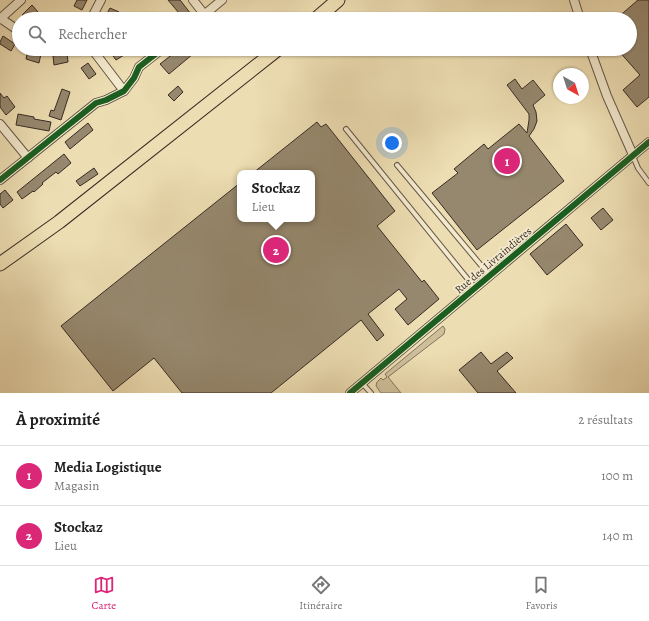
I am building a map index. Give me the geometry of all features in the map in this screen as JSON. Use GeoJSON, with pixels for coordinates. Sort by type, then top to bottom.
{"type":"FeatureCollection","features":[{"type":"Feature","properties":{"kind":"main road"},"geometry":{"type":"LineString","coordinates":[[324,12],[338,0]]}},
{"type":"Feature","properties":{"kind":"main road"},"geometry":{"type":"LineString","coordinates":[[0,264],[60,222],[269,56]]}},
{"type":"Feature","properties":{"kind":"street"},"geometry":{"type":"LineString","coordinates":[[12,26],[0,18],[21,0]]}},
{"type":"Feature","properties":{"kind":"street"},"geometry":{"type":"LineString","coordinates":[[95,12],[101,0]]}},
{"type":"Feature","properties":{"kind":"street"},"geometry":{"type":"LineString","coordinates":[[193,0],[199,12]]}},
{"type":"Feature","properties":{"kind":"street"},"geometry":{"type":"LineString","coordinates":[[207,12],[222,0]]}},
{"type":"Feature","properties":{"kind":"street"},"geometry":{"type":"LineString","coordinates":[[574,0],[578,12]]}},
{"type":"Feature","properties":{"kind":"street"},"geometry":{"type":"LineString","coordinates":[[97,56],[124,91]]}},
{"type":"Feature","properties":{"kind":"street"},"geometry":{"type":"LineString","coordinates":[[0,180],[96,103],[124,91],[134,78],[139,67],[153,56]]}},
{"type":"Feature","properties":{"kind":"street"},"geometry":{"type":"LineString","coordinates":[[593,56],[607,96],[633,155]]}},
{"type":"Feature","properties":{"kind":"street"},"geometry":{"type":"LineString","coordinates":[[0,124],[28,158]]}},
{"type":"Feature","properties":{"kind":"street","name":"Rue des Livraindières"},"geometry":{"type":"LineString","coordinates":[[350,393],[649,142]]}},
{"type":"Feature","properties":{"kind":"lane"},"geometry":{"type":"LineString","coordinates":[[346,129],[475,288]]}},
{"type":"Feature","properties":{"kind":"lane"},"geometry":{"type":"LineString","coordinates":[[633,155],[638,168],[649,183]]}},
{"type":"Feature","properties":{"kind":"lane"},"geometry":{"type":"LineString","coordinates":[[396,164],[490,276]]}},
{"type":"Feature","properties":{"kind":"lane"},"geometry":{"type":"LineString","coordinates":[[362,383],[371,393]]}},
{"type":"Feature","properties":{"kind":"shaded area"},"geometry":{"type":"Polygon","coordinates":[[[443,326],[445,329],[444,334],[388,377],[401,393],[381,393],[376,386],[377,382],[381,378],[383,380],[387,377],[385,374],[443,326]]]}},
{"type":"Feature","properties":{"kind":"building"},"geometry":{"type":"Polygon","coordinates":[[[77,0],[87,0],[82,10],[74,6],[77,0]]]}},
{"type":"Feature","properties":{"kind":"building"},"geometry":{"type":"Polygon","coordinates":[[[168,0],[180,0],[189,12],[178,12],[168,0]]]}},
{"type":"Feature","properties":{"kind":"building"},"geometry":{"type":"Polygon","coordinates":[[[638,0],[649,0],[649,97],[637,107],[623,90],[640,75],[623,56],[637,56],[637,12],[624,12],[638,0]]]}},
{"type":"Feature","properties":{"kind":"building"},"geometry":{"type":"Polygon","coordinates":[[[32,5],[38,12],[25,12],[32,5]]]}},
{"type":"Feature","properties":{"kind":"building"},"geometry":{"type":"Polygon","coordinates":[[[110,8],[119,12],[108,12],[110,8]]]}},
{"type":"Feature","properties":{"kind":"building"},"geometry":{"type":"Polygon","coordinates":[[[3,36],[12,42],[11,51],[0,44],[3,36]]]}},
{"type":"Feature","properties":{"kind":"building"},"geometry":{"type":"Polygon","coordinates":[[[27,56],[41,56],[39,63],[26,59],[27,56]]]}},
{"type":"Feature","properties":{"kind":"building"},"geometry":{"type":"Polygon","coordinates":[[[53,56],[67,56],[68,62],[54,65],[53,56]]]}},
{"type":"Feature","properties":{"kind":"building"},"geometry":{"type":"Polygon","coordinates":[[[113,56],[122,56],[116,60],[113,56]]]}},
{"type":"Feature","properties":{"kind":"building"},"geometry":{"type":"Polygon","coordinates":[[[170,56],[191,56],[169,74],[160,64],[170,56]]]}},
{"type":"Feature","properties":{"kind":"building"},"geometry":{"type":"Polygon","coordinates":[[[88,63],[96,74],[89,79],[81,68],[88,63]]]}},
{"type":"Feature","properties":{"kind":"building"},"geometry":{"type":"Polygon","coordinates":[[[515,79],[522,89],[533,80],[545,95],[533,105],[536,112],[537,121],[529,136],[564,181],[477,250],[432,193],[458,173],[454,169],[484,144],[488,149],[519,124],[527,133],[529,114],[507,85],[515,79]]]}},
{"type":"Feature","properties":{"kind":"building"},"geometry":{"type":"Polygon","coordinates":[[[178,86],[183,92],[174,101],[168,95],[178,86]]]}},
{"type":"Feature","properties":{"kind":"building"},"geometry":{"type":"Polygon","coordinates":[[[62,89],[70,92],[61,120],[49,116],[51,110],[54,111],[62,89]]]}},
{"type":"Feature","properties":{"kind":"building"},"geometry":{"type":"Polygon","coordinates":[[[0,93],[4,98],[7,96],[15,107],[6,115],[0,107],[0,93]]]}},
{"type":"Feature","properties":{"kind":"building"},"geometry":{"type":"Polygon","coordinates":[[[18,114],[51,122],[49,131],[16,125],[18,114]]]}},
{"type":"Feature","properties":{"kind":"building"},"geometry":{"type":"Polygon","coordinates":[[[317,122],[321,127],[326,124],[395,211],[377,226],[422,282],[424,280],[439,299],[408,325],[395,309],[407,299],[399,289],[368,314],[384,335],[377,341],[361,320],[271,393],[182,393],[154,358],[113,391],[61,326],[237,185],[237,222],[315,222],[315,170],[257,170],[317,122]]]}},
{"type":"Feature","properties":{"kind":"building"},"geometry":{"type":"Polygon","coordinates":[[[88,123],[93,130],[70,149],[65,142],[88,123]]]}},
{"type":"Feature","properties":{"kind":"building"},"geometry":{"type":"Polygon","coordinates":[[[64,154],[71,163],[58,174],[56,172],[42,183],[43,184],[34,192],[33,191],[22,199],[17,192],[64,154]]]}},
{"type":"Feature","properties":{"kind":"building"},"geometry":{"type":"Polygon","coordinates":[[[94,168],[98,174],[80,186],[76,181],[94,168]]]}},
{"type":"Feature","properties":{"kind":"building"},"geometry":{"type":"Polygon","coordinates":[[[5,190],[13,200],[3,208],[0,204],[0,194],[5,190]]]}},
{"type":"Feature","properties":{"kind":"building"},"geometry":{"type":"Polygon","coordinates":[[[603,208],[613,220],[601,230],[591,218],[603,208]]]}},
{"type":"Feature","properties":{"kind":"building"},"geometry":{"type":"Polygon","coordinates":[[[566,224],[583,245],[547,275],[530,254],[566,224]]]}},
{"type":"Feature","properties":{"kind":"building"},"geometry":{"type":"Polygon","coordinates":[[[481,352],[491,364],[507,352],[513,358],[497,371],[516,393],[478,393],[459,370],[481,352]]]}},
{"type":"Feature","properties":{"kind":"cycle path"},"geometry":{"type":"LineString","coordinates":[[0,180],[96,103],[124,91],[134,78],[139,67],[153,56]]}},
{"type":"Feature","properties":{"kind":"cycle path"},"geometry":{"type":"LineString","coordinates":[[350,393],[649,142]]}},
{"type":"Feature","properties":{"kind":"place","name":"Media Logistique"},"geometry":{"type":"Point","coordinates":[507,161]}},
{"type":"Feature","properties":{"kind":"place","name":"Stockaz"},"geometry":{"type":"Point","coordinates":[276,250]}}]}
